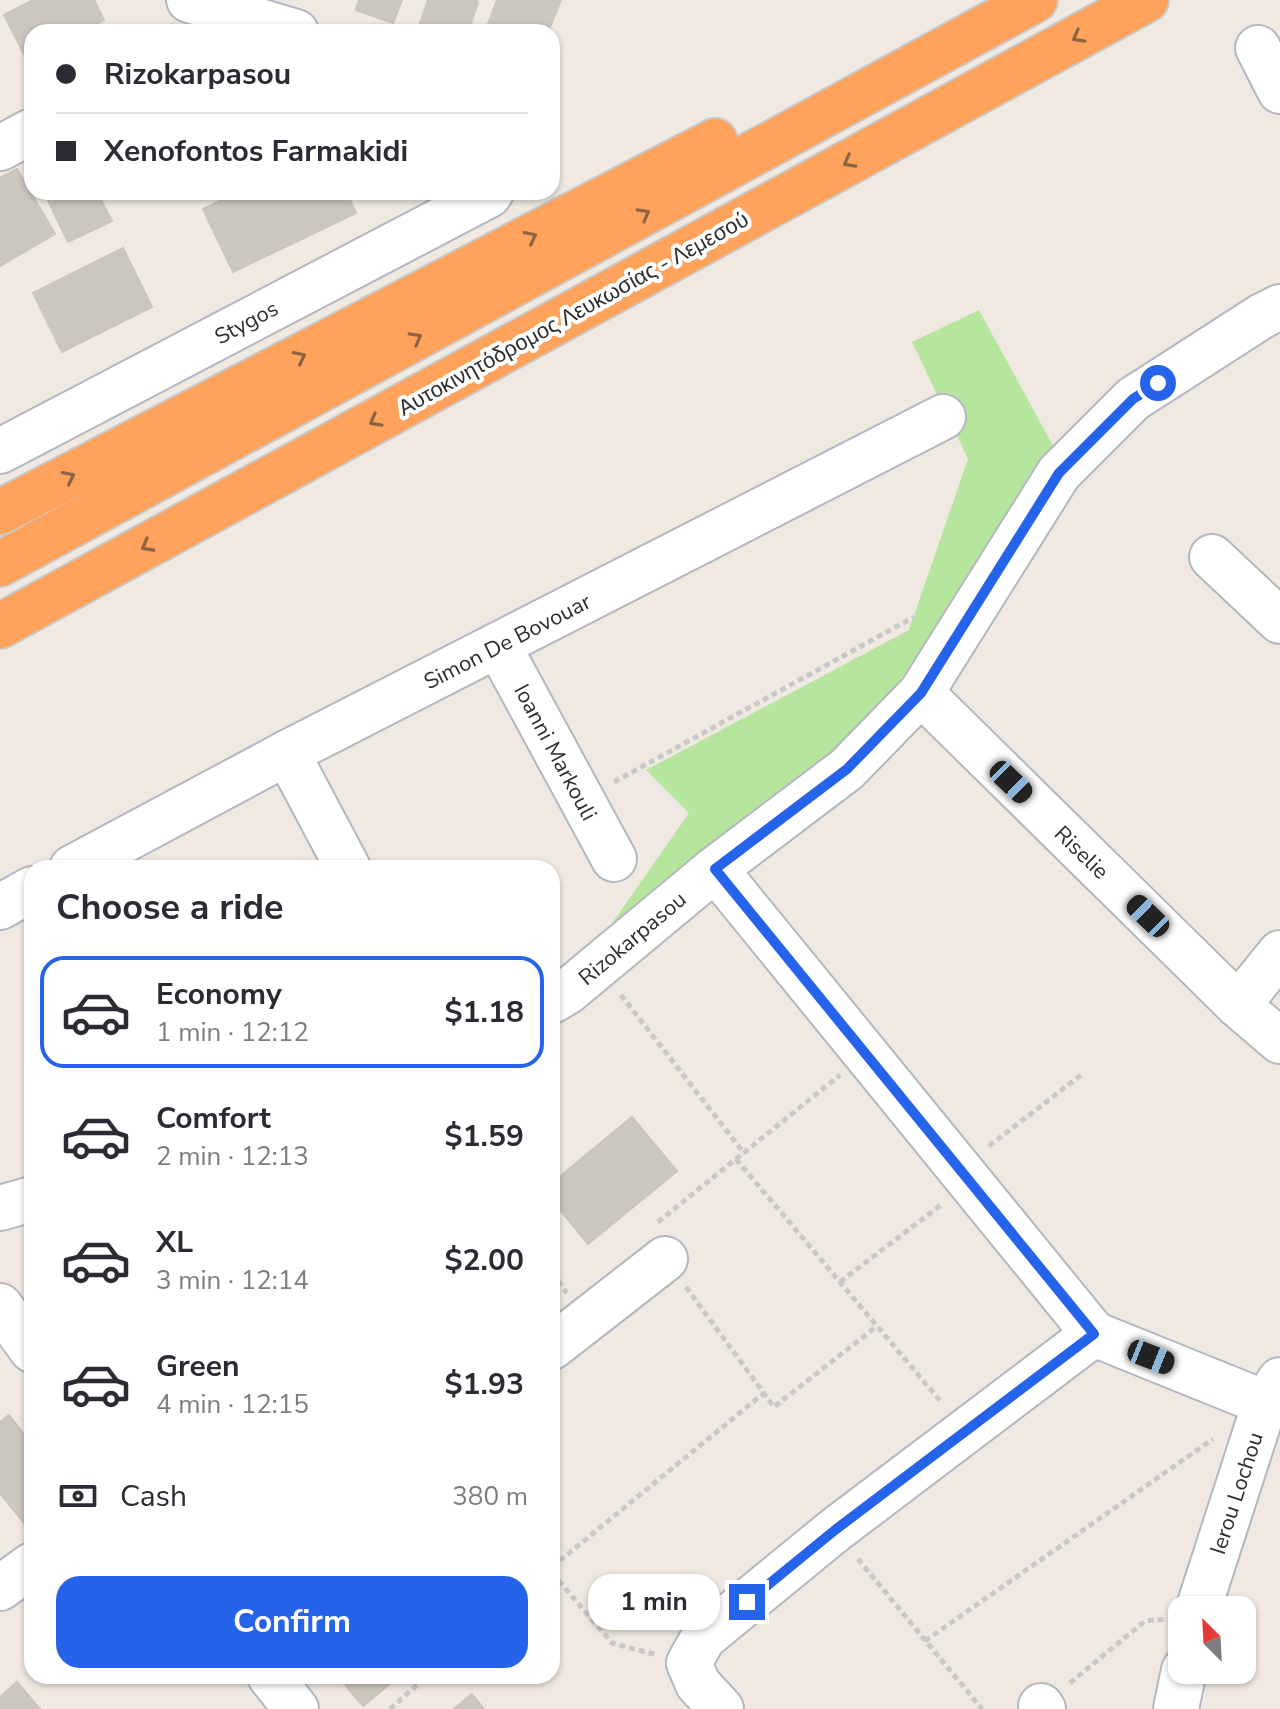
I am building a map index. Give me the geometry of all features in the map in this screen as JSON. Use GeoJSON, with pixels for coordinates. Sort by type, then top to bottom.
{"type":"FeatureCollection","features":[{"type":"Feature","properties":{"kind":"highway"},"geometry":{"type":"LineString","coordinates":[[0,512],[987,0]]}},
{"type":"Feature","properties":{"kind":"highway"},"geometry":{"type":"LineString","coordinates":[[0,564],[1035,0]]}},
{"type":"Feature","properties":{"kind":"highway","name":"Αυτοκινητόδρομος Λευκωσίας - Λεμεσού"},"geometry":{"type":"LineString","coordinates":[[0,626],[1146,0]]}},
{"type":"Feature","properties":{"kind":"highway"},"geometry":{"type":"LineString","coordinates":[[0,544],[225,443]]}},
{"type":"Feature","properties":{"kind":"street"},"geometry":{"type":"LineString","coordinates":[[178,24],[189,0],[269,24]]}},
{"type":"Feature","properties":{"kind":"street"},"geometry":{"type":"LineString","coordinates":[[1258,48],[1280,91]]}},
{"type":"Feature","properties":{"kind":"street"},"geometry":{"type":"LineString","coordinates":[[0,148],[24,135]]}},
{"type":"Feature","properties":{"kind":"street","name":"Stygos"},"geometry":{"type":"LineString","coordinates":[[0,451],[479,200]]}},
{"type":"Feature","properties":{"kind":"street","name":"Rizokarpasou"},"geometry":{"type":"LineString","coordinates":[[560,996],[715,869],[847,769],[921,693],[1059,473],[1133,399],[1274,321]]}},
{"type":"Feature","properties":{"kind":"street","name":"Simon De Bovouar"},"geometry":{"type":"LineString","coordinates":[[87,860],[287,753],[943,417]]}},
{"type":"Feature","properties":{"kind":"street"},"geometry":{"type":"LineString","coordinates":[[1212,557],[1280,621]]}},
{"type":"Feature","properties":{"kind":"street","name":"Ioanni Markouli"},"geometry":{"type":"LineString","coordinates":[[498,645],[614,859]]}},
{"type":"Feature","properties":{"kind":"street","name":"Riselie"},"geometry":{"type":"LineString","coordinates":[[921,693],[1238,1005],[1280,1041]]}},
{"type":"Feature","properties":{"kind":"street"},"geometry":{"type":"LineString","coordinates":[[287,753],[344,860]]}},
{"type":"Feature","properties":{"kind":"street"},"geometry":{"type":"LineString","coordinates":[[715,869],[1094,1334],[1273,1391]]}},
{"type":"Feature","properties":{"kind":"street"},"geometry":{"type":"LineString","coordinates":[[0,907],[24,894]]}},
{"type":"Feature","properties":{"kind":"street"},"geometry":{"type":"LineString","coordinates":[[1238,1005],[1280,953]]}},
{"type":"Feature","properties":{"kind":"street"},"geometry":{"type":"LineString","coordinates":[[0,1208],[24,1201]]}},
{"type":"Feature","properties":{"kind":"street"},"geometry":{"type":"LineString","coordinates":[[560,1341],[665,1259]]}},
{"type":"Feature","properties":{"kind":"street"},"geometry":{"type":"LineString","coordinates":[[0,1306],[24,1339]]}},
{"type":"Feature","properties":{"kind":"street"},"geometry":{"type":"LineString","coordinates":[[721,1709],[698,1684],[689,1663],[703,1638],[835,1530],[1094,1334]]}},
{"type":"Feature","properties":{"kind":"street","name":"Ierou Lochou"},"geometry":{"type":"LineString","coordinates":[[1191,1596],[1273,1391]]}},
{"type":"Feature","properties":{"kind":"street"},"geometry":{"type":"LineString","coordinates":[[0,1588],[24,1571]]}},
{"type":"Feature","properties":{"kind":"street"},"geometry":{"type":"LineString","coordinates":[[276,1684],[296,1709]]}},
{"type":"Feature","properties":{"kind":"street"},"geometry":{"type":"LineString","coordinates":[[1176,1709],[1181,1684]]}},
{"type":"Feature","properties":{"kind":"path"},"geometry":{"type":"LineString","coordinates":[[581,800],[914,617]]}},
{"type":"Feature","properties":{"kind":"path"},"geometry":{"type":"LineString","coordinates":[[598,966],[744,1153]]}},
{"type":"Feature","properties":{"kind":"path"},"geometry":{"type":"LineString","coordinates":[[866,1055],[656,1223],[665,1259],[774,1407],[877,1326]]}},
{"type":"Feature","properties":{"kind":"path"},"geometry":{"type":"LineString","coordinates":[[840,1282],[1081,1075]]}},
{"type":"Feature","properties":{"kind":"path"},"geometry":{"type":"LineString","coordinates":[[736,1159],[966,1431]]}},
{"type":"Feature","properties":{"kind":"path"},"geometry":{"type":"LineString","coordinates":[[560,1563],[764,1393]]}},
{"type":"Feature","properties":{"kind":"path"},"geometry":{"type":"LineString","coordinates":[[925,1641],[1213,1440]]}},
{"type":"Feature","properties":{"kind":"path"},"geometry":{"type":"LineString","coordinates":[[835,1530],[982,1709]]}},
{"type":"Feature","properties":{"kind":"path"},"geometry":{"type":"LineString","coordinates":[[560,1580],[612,1643],[689,1663]]}},
{"type":"Feature","properties":{"kind":"path"},"geometry":{"type":"LineString","coordinates":[[1042,1708],[1145,1621],[1168,1617]]}},
{"type":"Feature","properties":{"kind":"path"},"geometry":{"type":"LineString","coordinates":[[390,1709],[418,1684]]}},
{"type":"Feature","properties":{"kind":"green space"},"geometry":{"type":"Polygon","coordinates":[[[979,310],[1057,453],[852,750],[597,945],[689,813],[646,770],[909,630],[968,459],[912,342],[979,310]]]}},
{"type":"Feature","properties":{"kind":"building"},"geometry":{"type":"Polygon","coordinates":[[[33,0],[94,0],[104,20],[96,24],[24,24],[24,54],[4,15],[33,0]]]}},
{"type":"Feature","properties":{"kind":"building"},"geometry":{"type":"Polygon","coordinates":[[[359,0],[402,0],[393,23],[356,10],[359,0]]]}},
{"type":"Feature","properties":{"kind":"building"},"geometry":{"type":"Polygon","coordinates":[[[428,0],[478,2],[471,24],[420,24],[428,0]]]}},
{"type":"Feature","properties":{"kind":"building"},"geometry":{"type":"Polygon","coordinates":[[[497,0],[561,0],[551,24],[488,24],[497,0]]]}},
{"type":"Feature","properties":{"kind":"building"},"geometry":{"type":"Polygon","coordinates":[[[17,169],[24,181],[24,200],[35,200],[55,234],[0,266],[0,178],[17,169]]]}},
{"type":"Feature","properties":{"kind":"building"},"geometry":{"type":"Polygon","coordinates":[[[48,200],[101,200],[112,221],[68,242],[48,200]]]}},
{"type":"Feature","properties":{"kind":"building"},"geometry":{"type":"Polygon","coordinates":[[[222,200],[350,200],[356,213],[233,272],[203,209],[222,200]]]}},
{"type":"Feature","properties":{"kind":"building"},"geometry":{"type":"Polygon","coordinates":[[[123,248],[152,307],[62,352],[33,293],[123,248]]]}},
{"type":"Feature","properties":{"kind":"building"},"geometry":{"type":"Polygon","coordinates":[[[632,1117],[677,1171],[588,1244],[560,1210],[560,1176],[632,1117]]]}},
{"type":"Feature","properties":{"kind":"building"},"geometry":{"type":"Polygon","coordinates":[[[9,1415],[24,1434],[24,1523],[0,1493],[0,1422],[9,1415]]]}},
{"type":"Feature","properties":{"kind":"building"},"geometry":{"type":"Polygon","coordinates":[[[17,1682],[40,1709],[0,1709],[0,1697],[17,1682]]]}},
{"type":"Feature","properties":{"kind":"building"},"geometry":{"type":"Polygon","coordinates":[[[345,1684],[389,1684],[363,1706],[345,1684]]]}},
{"type":"Feature","properties":{"kind":"building"},"geometry":{"type":"Polygon","coordinates":[[[472,1694],[484,1709],[454,1709],[472,1694]]]}},
{"type":"Feature","properties":{"kind":"route"},"geometry":{"type":"LineString","coordinates":[[747,1602],[835,1530],[1094,1334],[715,869],[847,769],[921,693],[1059,473],[1133,399],[1158,383]]}}]}
